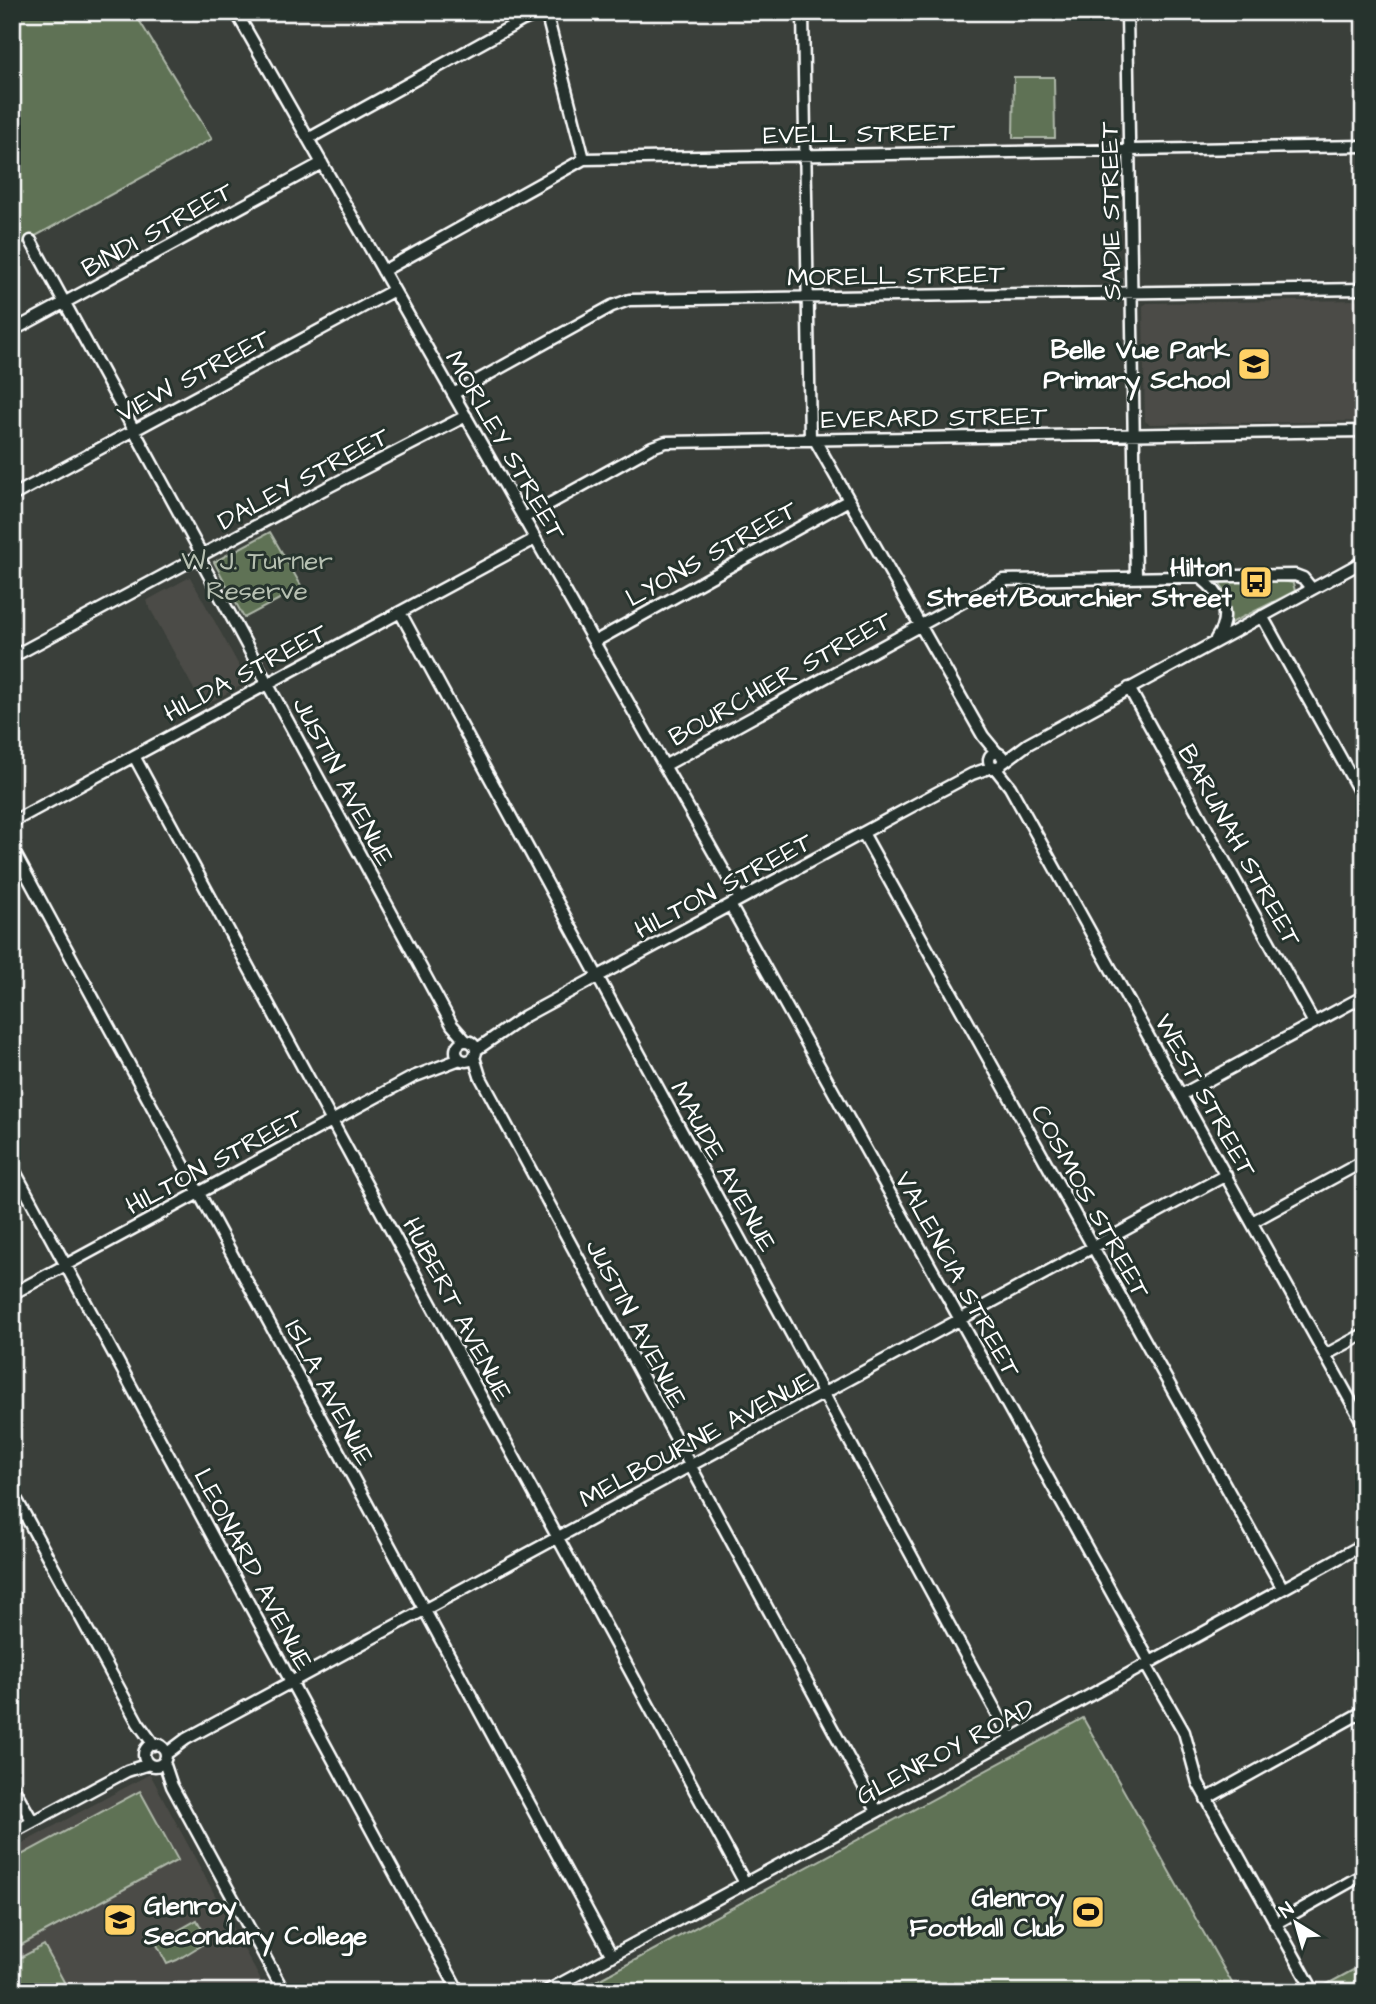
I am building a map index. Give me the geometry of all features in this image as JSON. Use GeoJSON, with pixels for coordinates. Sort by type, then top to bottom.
{"type":"FeatureCollection","features":[{"type":"Feature","properties":{"kind":"street","name":"MORLEY STREET"},"geometry":{"type":"LineString","coordinates":[[236,12],[740,899]]}},
{"type":"Feature","properties":{"kind":"street"},"geometry":{"type":"LineString","coordinates":[[308,139],[523,19],[544,12],[584,159]]}},
{"type":"Feature","properties":{"kind":"street","name":"WEST STREET"},"geometry":{"type":"LineString","coordinates":[[803,12],[812,440],[983,736],[1364,1425]]}},
{"type":"Feature","properties":{"kind":"street","name":"SADIE STREET"},"geometry":{"type":"LineString","coordinates":[[1127,12],[1136,578]]}},
{"type":"Feature","properties":{"kind":"street","name":"EVELL STREET"},"geometry":{"type":"LineString","coordinates":[[383,271],[584,159],[1364,146]]}},
{"type":"Feature","properties":{"kind":"street","name":"BINDI STREET"},"geometry":{"type":"LineString","coordinates":[[12,331],[322,163]]}},
{"type":"Feature","properties":{"kind":"street","name":"JUSTIN AVENUE"},"geometry":{"type":"LineString","coordinates":[[31,241],[267,684],[877,1811]]}},
{"type":"Feature","properties":{"kind":"street","name":"MORELL STREET"},"geometry":{"type":"LineString","coordinates":[[453,394],[622,302],[1364,289]]}},
{"type":"Feature","properties":{"kind":"street","name":"VIEW STREET"},"geometry":{"type":"LineString","coordinates":[[12,496],[394,290]]}},
{"type":"Feature","properties":{"kind":"street","name":"DALEY STREET"},"geometry":{"type":"LineString","coordinates":[[12,657],[330,485],[466,416]]}},
{"type":"Feature","properties":{"kind":"street","name":"EVERARD STREET"},"geometry":{"type":"LineString","coordinates":[[524,519],[660,444],[1364,431]]}},
{"type":"Feature","properties":{"kind":"street","name":"LYONS STREET"},"geometry":{"type":"LineString","coordinates":[[594,642],[849,500]]}},
{"type":"Feature","properties":{"kind":"street","name":"HILDA STREET"},"geometry":{"type":"LineString","coordinates":[[12,822],[535,539]]}},
{"type":"Feature","properties":{"kind":"street","name":"HILTON STREET"},"geometry":{"type":"LineString","coordinates":[[12,1294],[466,1051],[597,977],[1364,561]]}},
{"type":"Feature","properties":{"kind":"street","name":"BOURCHIER STREET"},"geometry":{"type":"LineString","coordinates":[[664,766],[1003,580],[1295,575],[1303,578],[1312,589]]}},
{"type":"Feature","properties":{"kind":"street"},"geometry":{"type":"LineString","coordinates":[[1198,576],[1213,588],[1223,602],[1223,626],[1214,642]]}},
{"type":"Feature","properties":{"kind":"street","name":"MAUDE AVENUE"},"geometry":{"type":"LineString","coordinates":[[400,612],[1011,1739]]}},
{"type":"Feature","properties":{"kind":"street"},"geometry":{"type":"LineString","coordinates":[[1262,616],[1364,800]]}},
{"type":"Feature","properties":{"kind":"street","name":"BARUNAH STREET"},"geometry":{"type":"LineString","coordinates":[[1129,688],[1314,1023]]}},
{"type":"Feature","properties":{"kind":"street","name":"HUBERT AVENUE"},"geometry":{"type":"LineString","coordinates":[[134,755],[745,1883]]}},
{"type":"Feature","properties":{"kind":"street","name":"COSMOS STREET"},"geometry":{"type":"LineString","coordinates":[[863,833],[1283,1588]]}},
{"type":"Feature","properties":{"kind":"street","name":"ISLA AVENUE"},"geometry":{"type":"LineString","coordinates":[[12,848],[612,1956]]}},
{"type":"Feature","properties":{"kind":"street","name":"VALENCIA STREET"},"geometry":{"type":"LineString","coordinates":[[730,905],[1148,1664],[1184,1732],[1196,1777],[1206,1799],[1314,1992]]}},
{"type":"Feature","properties":{"kind":"street"},"geometry":{"type":"LineString","coordinates":[[1181,1095],[1364,996]]}},
{"type":"Feature","properties":{"kind":"street"},"geometry":{"type":"LineString","coordinates":[[1252,1222],[1364,1161]]}},
{"type":"Feature","properties":{"kind":"street","name":"LEONARD AVENUE"},"geometry":{"type":"LineString","coordinates":[[12,1166],[460,1992]]}},
{"type":"Feature","properties":{"kind":"street","name":"MELBOURNE AVENUE"},"geometry":{"type":"LineString","coordinates":[[12,1833],[1226,1175]]}},
{"type":"Feature","properties":{"kind":"street"},"geometry":{"type":"LineString","coordinates":[[1325,1355],[1364,1334]]}},
{"type":"Feature","properties":{"kind":"street"},"geometry":{"type":"LineString","coordinates":[[12,1491],[284,1992]]}},
{"type":"Feature","properties":{"kind":"street","name":"GLENROY ROAD"},"geometry":{"type":"LineString","coordinates":[[545,1992],[1364,1544]]}},
{"type":"Feature","properties":{"kind":"street"},"geometry":{"type":"LineString","coordinates":[[1206,1799],[1364,1711]]}},
{"type":"Feature","properties":{"kind":"street"},"geometry":{"type":"LineString","coordinates":[[12,1785],[33,1822]]}},
{"type":"Feature","properties":{"kind":"street"},"geometry":{"type":"LineString","coordinates":[[1275,1924],[1364,1874]]}},
{"type":"Feature","properties":{"kind":"shaded area","name":"Belle Vue Park Primary School"},"geometry":{"type":"Polygon","coordinates":[[[1364,300],[1364,421],[1149,424],[1145,421],[1143,306],[1147,303],[1364,300]]]}},
{"type":"Feature","properties":{"kind":"shaded area"},"geometry":{"type":"Polygon","coordinates":[[[190,577],[248,682],[203,706],[146,601],[190,577]]]}},
{"type":"Feature","properties":{"kind":"shaded area","name":"Glenroy Secondary College"},"geometry":{"type":"Polygon","coordinates":[[[150,1774],[267,1992],[12,1992],[12,1849],[150,1774]]]}},
{"type":"Feature","properties":{"kind":"green space"},"geometry":{"type":"Polygon","coordinates":[[[12,12],[134,12],[212,139],[12,249],[12,12]]]}},
{"type":"Feature","properties":{"kind":"green space"},"geometry":{"type":"Polygon","coordinates":[[[1014,77],[1054,77],[1055,138],[1013,138],[1014,77]]]}},
{"type":"Feature","properties":{"kind":"green space","name":"W. J. Turner Reserve"},"geometry":{"type":"Polygon","coordinates":[[[270,532],[302,587],[244,618],[214,562],[270,532]]]}},
{"type":"Feature","properties":{"kind":"green space"},"geometry":{"type":"Polygon","coordinates":[[[1219,582],[1293,583],[1295,591],[1227,625],[1229,602],[1219,582]]]}},
{"type":"Feature","properties":{"kind":"green space"},"geometry":{"type":"Polygon","coordinates":[[[1083,1718],[1237,1992],[576,1992],[1083,1718]]]}},
{"type":"Feature","properties":{"kind":"green space"},"geometry":{"type":"Polygon","coordinates":[[[140,1791],[178,1860],[12,1950],[12,1860],[140,1791]]]}},
{"type":"Feature","properties":{"kind":"green space"},"geometry":{"type":"Polygon","coordinates":[[[197,1920],[208,1941],[167,1964],[156,1943],[197,1920]]]}},
{"type":"Feature","properties":{"kind":"green space"},"geometry":{"type":"Polygon","coordinates":[[[44,1945],[69,1991],[12,1992],[12,1962],[44,1945]]]}},
{"type":"Feature","properties":{"kind":"green space"},"geometry":{"type":"Polygon","coordinates":[[[1364,1964],[1364,1992],[1325,1992],[1322,1987],[1364,1964]]]}},
{"type":"Feature","properties":{"kind":"place","name":"Belle Vue Park Primary School"},"geometry":{"type":"Point","coordinates":[1254,364]}},
{"type":"Feature","properties":{"kind":"place","name":"Hilton Street/Bourchier Street"},"geometry":{"type":"Point","coordinates":[1256,582]}},
{"type":"Feature","properties":{"kind":"place","name":"Glenroy Football Club"},"geometry":{"type":"Point","coordinates":[1088,1912]}},
{"type":"Feature","properties":{"kind":"place","name":"Glenroy Secondary College"},"geometry":{"type":"Point","coordinates":[120,1920]}}]}
